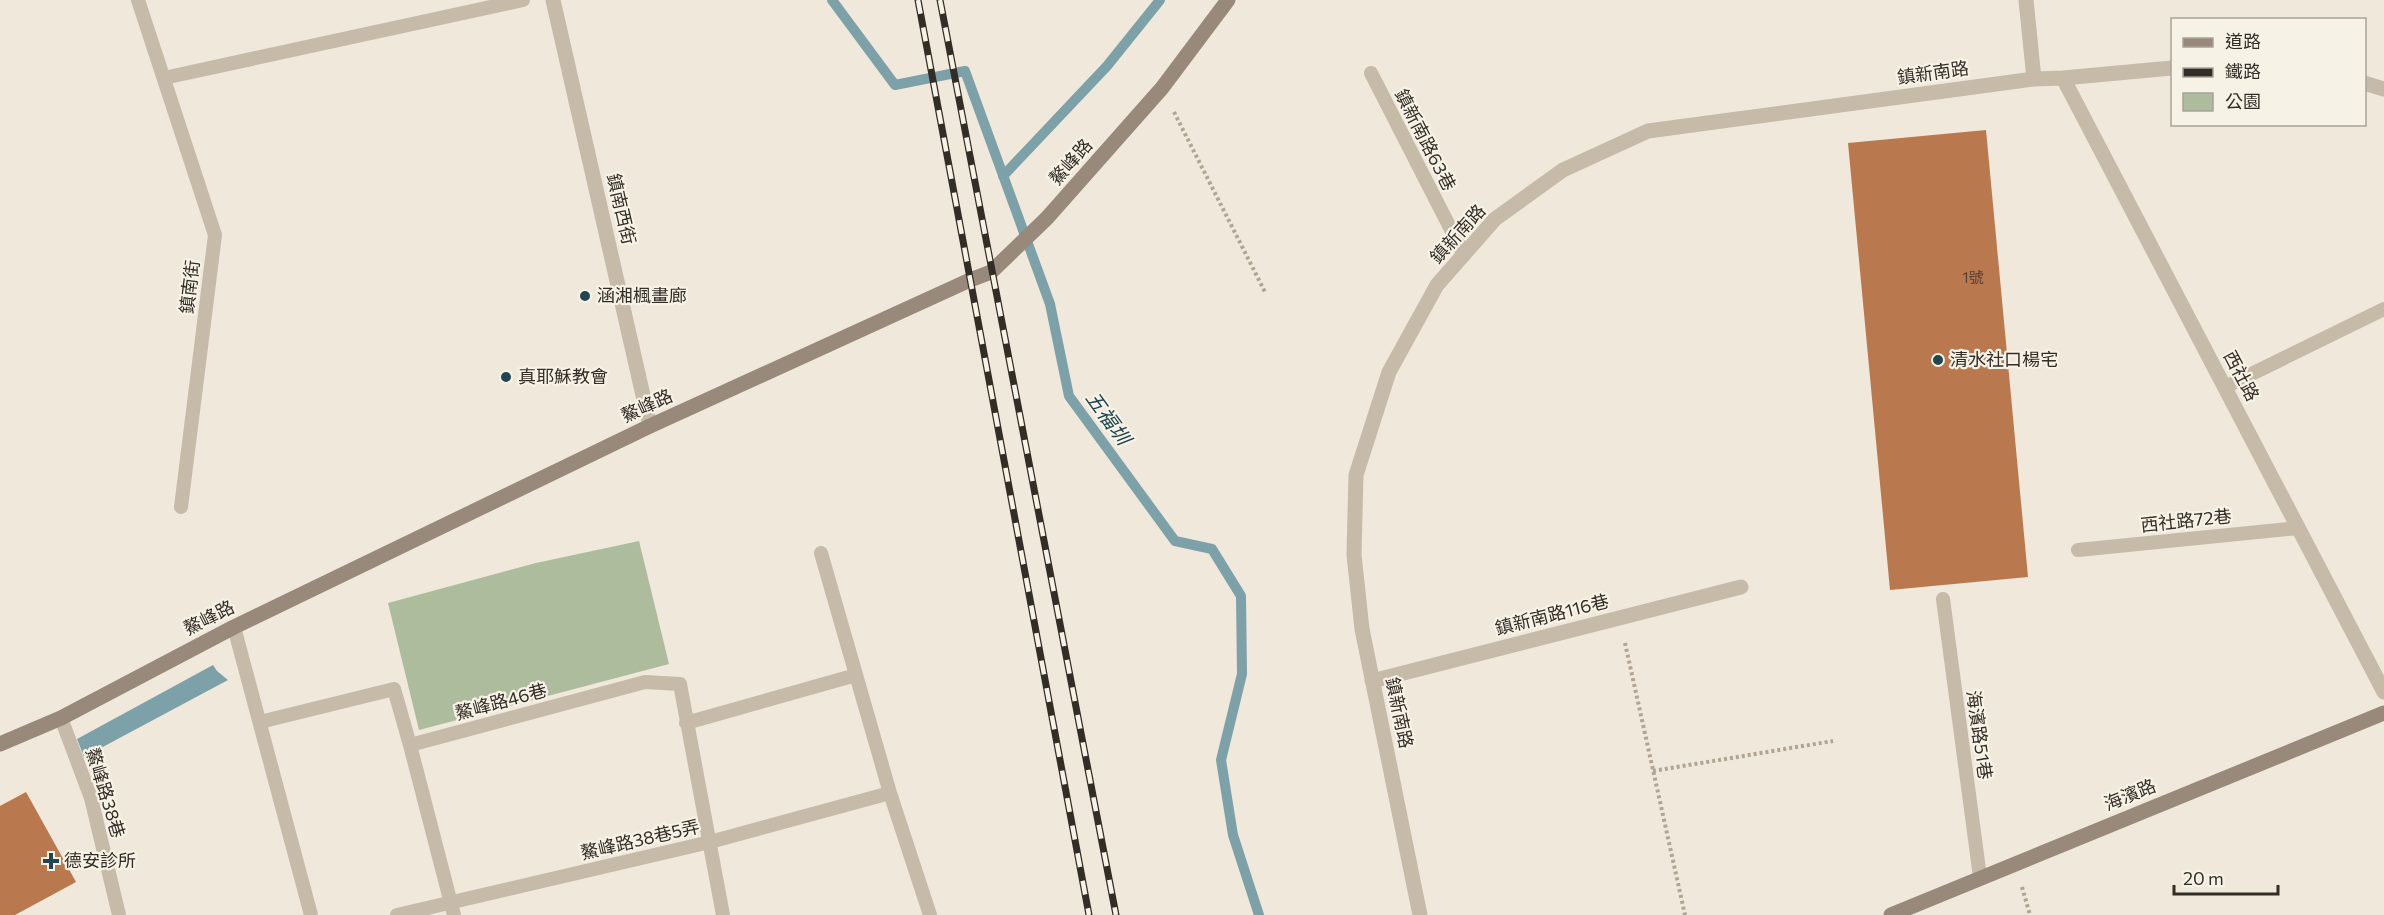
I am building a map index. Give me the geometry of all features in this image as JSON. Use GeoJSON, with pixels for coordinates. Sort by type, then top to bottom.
{"type":"FeatureCollection","features":[{"type":"Feature","properties":{"kind":"street","name":"鎮南西街"},"geometry":{"type":"LineString","coordinates":[[553,0],[650,426]]}},
{"type":"Feature","properties":{"kind":"street","name":"鰲峰路"},"geometry":{"type":"LineString","coordinates":[[0,744],[61,718],[234,627],[650,426],[970,280],[991,273],[1047,218],[1161,88],[1228,0]]}},
{"type":"Feature","properties":{"kind":"street"},"geometry":{"type":"LineString","coordinates":[[2026,0],[2034,79]]}},
{"type":"Feature","properties":{"kind":"street","name":"鎮新南路"},"geometry":{"type":"LineString","coordinates":[[1420,915],[1362,629],[1354,555],[1356,476],[1389,372],[1437,285],[1495,219],[1563,170],[1648,131],[2034,79],[2171,68]]}},
{"type":"Feature","properties":{"kind":"street","name":"西社路"},"geometry":{"type":"LineString","coordinates":[[2063,78],[2384,692]]}},
{"type":"Feature","properties":{"kind":"street"},"geometry":{"type":"LineString","coordinates":[[2366,84],[2384,89]]}},
{"type":"Feature","properties":{"kind":"street","name":"鎮新南路116巷"},"geometry":{"type":"LineString","coordinates":[[1372,681],[1742,587]]}},
{"type":"Feature","properties":{"kind":"street","name":"海濱路"},"geometry":{"type":"LineString","coordinates":[[1891,915],[2384,713]]}},
{"type":"Feature","properties":{"kind":"lane","name":"鎮南街"},"geometry":{"type":"LineString","coordinates":[[138,0],[215,235],[181,507]]}},
{"type":"Feature","properties":{"kind":"lane"},"geometry":{"type":"LineString","coordinates":[[164,78],[523,0]]}},
{"type":"Feature","properties":{"kind":"lane","name":"鎮新南路63巷"},"geometry":{"type":"LineString","coordinates":[[1371,73],[1464,255]]}},
{"type":"Feature","properties":{"kind":"lane"},"geometry":{"type":"LineString","coordinates":[[2225,387],[2384,309]]}},
{"type":"Feature","properties":{"kind":"lane","name":"西社路72巷"},"geometry":{"type":"LineString","coordinates":[[2078,550],[2298,528]]}},
{"type":"Feature","properties":{"kind":"lane"},"geometry":{"type":"LineString","coordinates":[[821,553],[890,793],[930,915]]}},
{"type":"Feature","properties":{"kind":"lane","name":"海濱路51巷"},"geometry":{"type":"LineString","coordinates":[[1943,599],[1980,877]]}},
{"type":"Feature","properties":{"kind":"lane"},"geometry":{"type":"LineString","coordinates":[[234,627],[311,915]]}},
{"type":"Feature","properties":{"kind":"lane"},"geometry":{"type":"LineString","coordinates":[[723,915],[686,723],[856,675]]}},
{"type":"Feature","properties":{"kind":"lane","name":"鰲峰路46巷"},"geometry":{"type":"LineString","coordinates":[[410,745],[645,682],[680,684],[686,723]]}},
{"type":"Feature","properties":{"kind":"lane"},"geometry":{"type":"LineString","coordinates":[[260,722],[394,689],[452,909]]}},
{"type":"Feature","properties":{"kind":"lane","name":"鰲峰路38巷"},"geometry":{"type":"LineString","coordinates":[[61,718],[91,798],[119,915]]}},
{"type":"Feature","properties":{"kind":"lane","name":"鰲峰路38巷5弄"},"geometry":{"type":"LineString","coordinates":[[397,915],[452,909],[890,793]]}},
{"type":"Feature","properties":{"kind":"path"},"geometry":{"type":"LineString","coordinates":[[1161,88],[1266,294]]}},
{"type":"Feature","properties":{"kind":"path"},"geometry":{"type":"LineString","coordinates":[[1619,618],[1685,915]]}},
{"type":"Feature","properties":{"kind":"path"},"geometry":{"type":"LineString","coordinates":[[1653,771],[1833,741]]}},
{"type":"Feature","properties":{"kind":"green space"},"geometry":{"type":"Polygon","coordinates":[[[639,541],[669,664],[419,730],[388,603],[536,563],[639,541]]]}},
{"type":"Feature","properties":{"kind":"water"},"geometry":{"type":"Polygon","coordinates":[[[213,665],[228,680],[84,757],[77,739],[213,665]]]}},
{"type":"Feature","properties":{"kind":"building","name":"清水社口楊宅"},"geometry":{"type":"Polygon","coordinates":[[[1986,130],[2028,577],[1890,590],[1848,143],[1986,130]]]}},
{"type":"Feature","properties":{"kind":"building"},"geometry":{"type":"Polygon","coordinates":[[[26,792],[76,882],[15,915],[0,915],[0,806],[26,792]]]}},
{"type":"Feature","properties":{"kind":"waterway","name":"五福圳"},"geometry":{"type":"LineString","coordinates":[[832,0],[895,85],[965,71],[1050,304],[1069,396],[1175,541],[1212,549],[1241,596],[1242,674],[1221,760],[1233,835],[1259,915]]}},
{"type":"Feature","properties":{"kind":"waterway"},"geometry":{"type":"LineString","coordinates":[[1003,176],[1107,66],[1160,0]]}},
{"type":"Feature","properties":{"kind":"railway"},"geometry":{"type":"LineString","coordinates":[[918,0],[1089,915]]}},
{"type":"Feature","properties":{"kind":"railway"},"geometry":{"type":"LineString","coordinates":[[940,0],[1116,915]]}},
{"type":"Feature","properties":{"kind":"place","name":"涵湘楓畫廊"},"geometry":{"type":"Point","coordinates":[585,296]}},
{"type":"Feature","properties":{"kind":"place","name":"清水社口楊宅"},"geometry":{"type":"Point","coordinates":[1938,360]}},
{"type":"Feature","properties":{"kind":"place","name":"真耶穌教會"},"geometry":{"type":"Point","coordinates":[506,377]}},
{"type":"Feature","properties":{"kind":"place","name":"德安診所"},"geometry":{"type":"Point","coordinates":[51,861]}}]}
